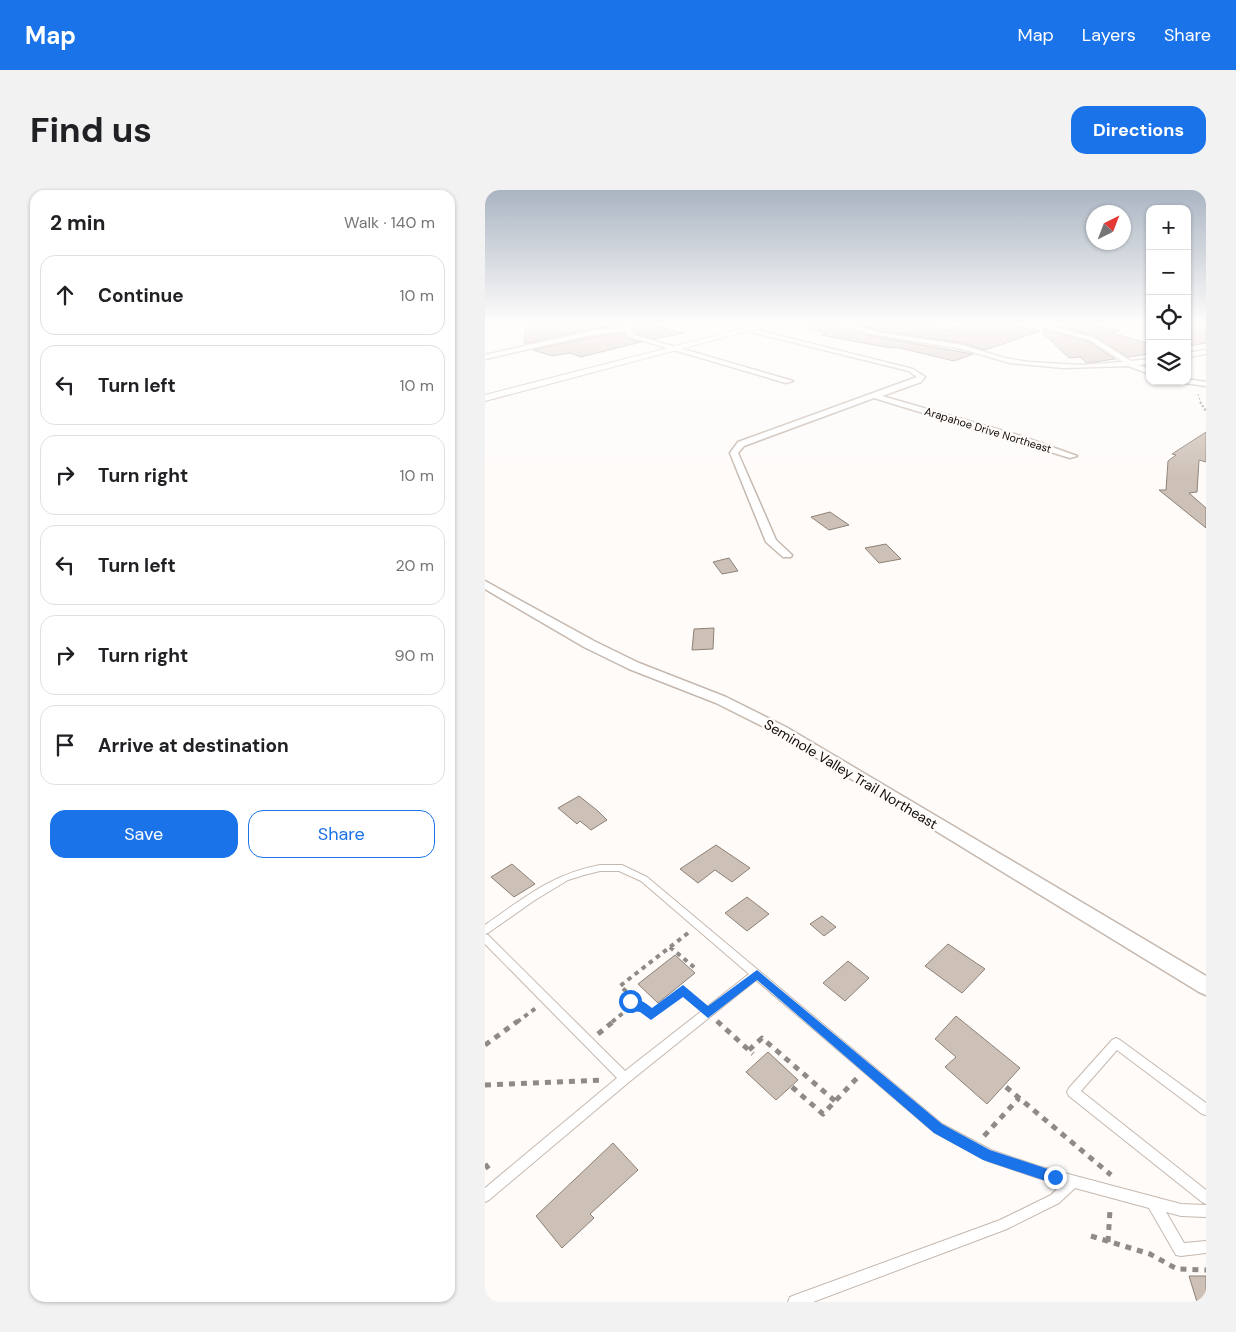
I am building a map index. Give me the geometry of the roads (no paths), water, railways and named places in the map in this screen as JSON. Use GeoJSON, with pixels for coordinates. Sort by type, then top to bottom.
{"type":"FeatureCollection","features":[{"type":"Feature","properties":{"kind":"street"},"geometry":{"type":"LineString","coordinates":[[485,398],[576,375]]}},
{"type":"Feature","properties":{"kind":"street"},"geometry":{"type":"LineString","coordinates":[[768,375],[789,381]]}},
{"type":"Feature","properties":{"kind":"street"},"geometry":{"type":"LineString","coordinates":[[787,555],[771,542],[734,453],[736,449],[751,440],[918,380],[921,377],[918,375]]}},
{"type":"Feature","properties":{"kind":"street"},"geometry":{"type":"LineString","coordinates":[[1191,382],[1206,384]]}},
{"type":"Feature","properties":{"kind":"street","name":"Arapahoe Drive Northeast"},"geometry":{"type":"LineString","coordinates":[[875,396],[1073,456]]}},
{"type":"Feature","properties":{"kind":"street","name":"Seminole Valley Trail Northeast"},"geometry":{"type":"LineString","coordinates":[[485,584],[589,644],[634,666],[721,700],[781,730],[1206,986]]}},
{"type":"Feature","properties":{"kind":"lane"},"geometry":{"type":"LineString","coordinates":[[485,930],[563,878],[594,868],[621,868],[644,879],[938,1128],[988,1155],[1073,1182],[1181,1210],[1206,1211]]}},
{"type":"Feature","properties":{"kind":"lane"},"geometry":{"type":"LineString","coordinates":[[485,938],[625,1078]]}},
{"type":"Feature","properties":{"kind":"lane"},"geometry":{"type":"LineString","coordinates":[[485,1196],[625,1078],[757,974]]}},
{"type":"Feature","properties":{"kind":"lane"},"geometry":{"type":"LineString","coordinates":[[1206,1110],[1116,1043],[1073,1092],[1206,1198]]}},
{"type":"Feature","properties":{"kind":"lane"},"geometry":{"type":"LineString","coordinates":[[795,1302],[1003,1225],[1055,1199],[1073,1182]]}},
{"type":"Feature","properties":{"kind":"lane"},"geometry":{"type":"LineString","coordinates":[[1153,1202],[1181,1250],[1206,1247]]}}]}
